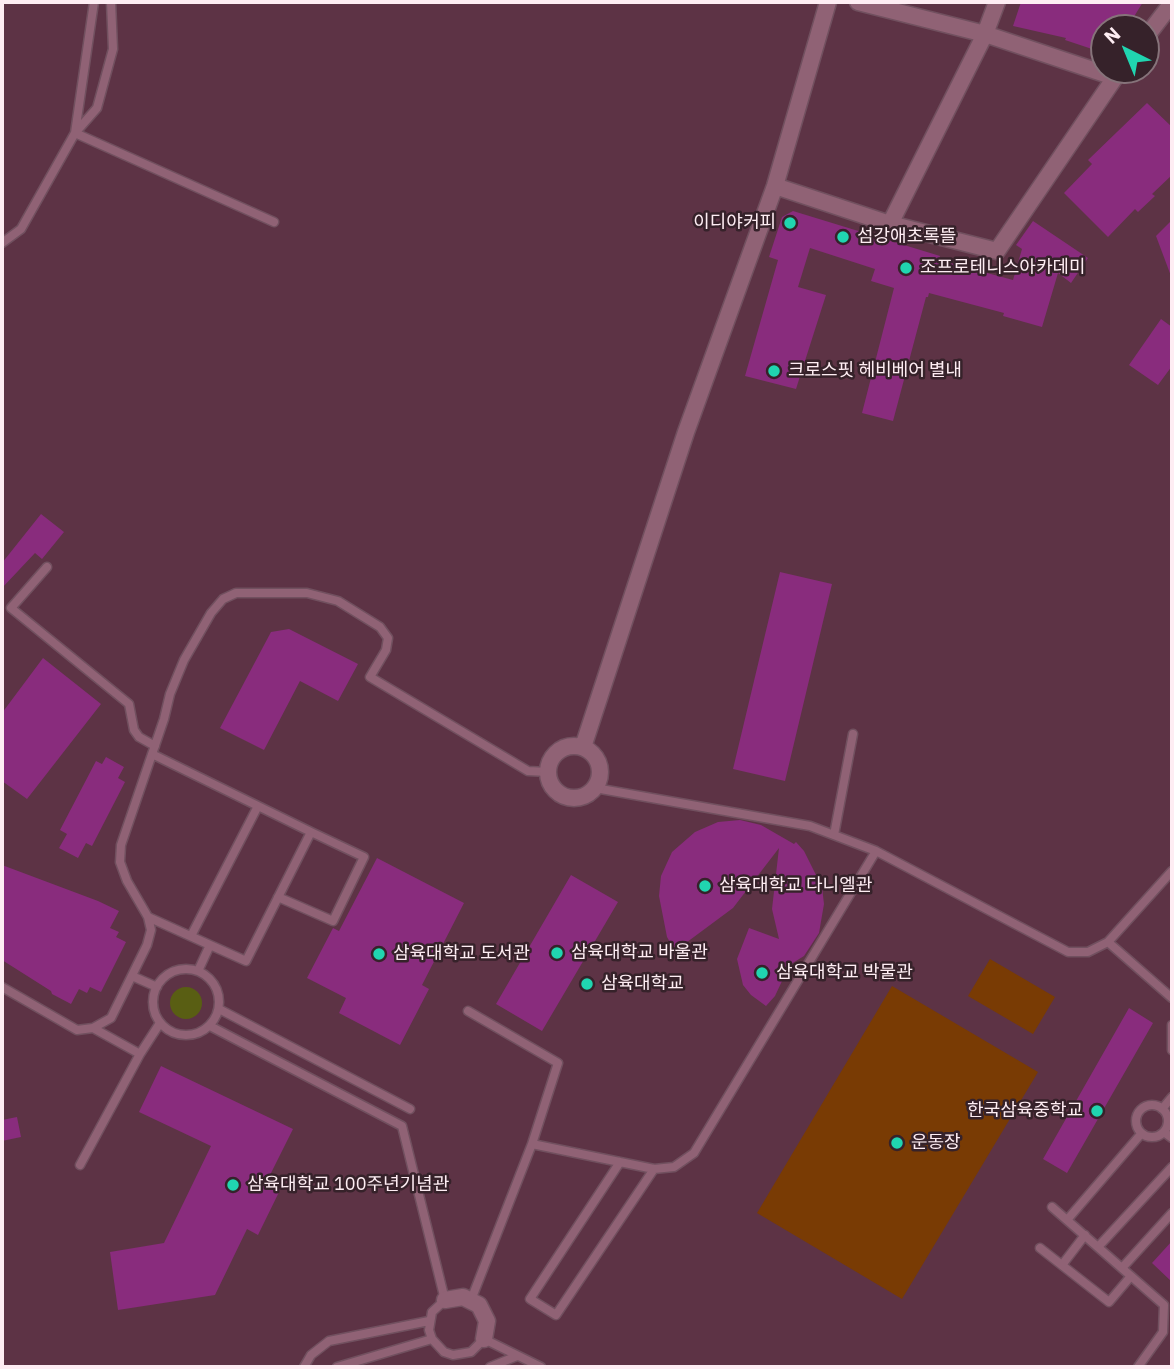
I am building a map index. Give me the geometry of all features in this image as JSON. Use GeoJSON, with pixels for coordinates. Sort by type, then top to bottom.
{"type":"FeatureCollection","features":[{"type":"Feature","properties":{"kind":"street"},"geometry":{"type":"LineString","coordinates":[[583,747],[686,432],[775,186],[828,2]]}},
{"type":"Feature","properties":{"kind":"street"},"geometry":{"type":"LineString","coordinates":[[858,2],[985,34],[1090,66]]}},
{"type":"Feature","properties":{"kind":"street"},"geometry":{"type":"LineString","coordinates":[[890,223],[985,34],[997,2]]}},
{"type":"Feature","properties":{"kind":"street"},"geometry":{"type":"LineString","coordinates":[[1160,19],[1172,3]]}},
{"type":"Feature","properties":{"kind":"street"},"geometry":{"type":"LineString","coordinates":[[775,186],[890,223],[997,251],[1110,84]]}},
{"type":"Feature","properties":{"kind":"street"},"geometry":{"type":"LineString","coordinates":[[566,747],[583,747],[596,757],[599,780],[595,788],[582,797],[566,797],[553,787],[548,772],[549,764],[559,751],[566,747]]}},
{"type":"Feature","properties":{"kind":"street"},"geometry":{"type":"LineString","coordinates":[[445,1300],[454,1297],[471,1300],[484,1312],[487,1330],[484,1339]]}},
{"type":"Feature","properties":{"kind":"lane"},"geometry":{"type":"LineString","coordinates":[[75,133],[94,2]]}},
{"type":"Feature","properties":{"kind":"lane"},"geometry":{"type":"LineString","coordinates":[[2,243],[21,229],[75,133],[97,108],[113,49],[111,2]]}},
{"type":"Feature","properties":{"kind":"lane"},"geometry":{"type":"LineString","coordinates":[[75,133],[274,222]]}},
{"type":"Feature","properties":{"kind":"lane"},"geometry":{"type":"LineString","coordinates":[[47,567],[11,608],[129,704],[134,730],[139,737],[154,750],[258,806],[364,857],[333,921],[278,897]]}},
{"type":"Feature","properties":{"kind":"lane"},"geometry":{"type":"LineString","coordinates":[[2,988],[77,1030],[93,1028],[111,1018],[147,944],[151,930],[148,917],[127,881],[120,862],[121,845],[170,694],[184,660],[211,612],[223,599],[236,593],[307,593],[338,601],[380,627],[388,638],[386,650],[370,677],[528,771],[548,772]]}},
{"type":"Feature","properties":{"kind":"lane"},"geometry":{"type":"LineString","coordinates":[[834,835],[853,734]]}},
{"type":"Feature","properties":{"kind":"lane"},"geometry":{"type":"LineString","coordinates":[[595,788],[810,826],[876,850],[1068,953],[1088,952],[1108,943],[1172,871]]}},
{"type":"Feature","properties":{"kind":"lane"},"geometry":{"type":"LineString","coordinates":[[191,936],[258,806]]}},
{"type":"Feature","properties":{"kind":"lane"},"geometry":{"type":"LineString","coordinates":[[148,917],[246,961],[312,832]]}},
{"type":"Feature","properties":{"kind":"lane"},"geometry":{"type":"LineString","coordinates":[[532,1144],[654,1169],[674,1167],[694,1153],[876,850]]}},
{"type":"Feature","properties":{"kind":"lane"},"geometry":{"type":"LineString","coordinates":[[1108,943],[1172,998]]}},
{"type":"Feature","properties":{"kind":"lane"},"geometry":{"type":"LineString","coordinates":[[198,971],[211,945]]}},
{"type":"Feature","properties":{"kind":"lane"},"geometry":{"type":"LineString","coordinates":[[179,970],[198,971],[213,982],[219,1000],[219,1009],[210,1026],[193,1035],[166,1029],[160,1023],[153,1005],[157,987],[170,973],[179,970]]}},
{"type":"Feature","properties":{"kind":"lane"},"geometry":{"type":"LineString","coordinates":[[132,976],[157,987]]}},
{"type":"Feature","properties":{"kind":"lane"},"geometry":{"type":"LineString","coordinates":[[219,1009],[410,1109]]}},
{"type":"Feature","properties":{"kind":"lane"},"geometry":{"type":"LineString","coordinates":[[468,1011],[558,1063],[532,1144],[471,1300]]}},
{"type":"Feature","properties":{"kind":"lane"},"geometry":{"type":"LineString","coordinates":[[80,1165],[160,1023]]}},
{"type":"Feature","properties":{"kind":"lane"},"geometry":{"type":"LineString","coordinates":[[1172,1025],[1172,1050]]}},
{"type":"Feature","properties":{"kind":"lane"},"geometry":{"type":"LineString","coordinates":[[210,1026],[402,1126],[445,1300],[438,1305],[429,1321],[432,1339],[437,1346],[453,1355],[471,1352],[484,1339],[541,1367]]}},
{"type":"Feature","properties":{"kind":"lane"},"geometry":{"type":"LineString","coordinates":[[93,1028],[141,1054]]}},
{"type":"Feature","properties":{"kind":"lane"},"geometry":{"type":"LineString","coordinates":[[1162,1109],[1172,1097]]}},
{"type":"Feature","properties":{"kind":"lane"},"geometry":{"type":"LineString","coordinates":[[1150,1105],[1162,1109],[1168,1120],[1164,1132],[1153,1137],[1141,1133],[1135,1122],[1139,1111],[1150,1105]]}},
{"type":"Feature","properties":{"kind":"lane"},"geometry":{"type":"LineString","coordinates":[[1164,1132],[1172,1139]]}},
{"type":"Feature","properties":{"kind":"lane"},"geometry":{"type":"LineString","coordinates":[[1067,1220],[1141,1133]]}},
{"type":"Feature","properties":{"kind":"lane"},"geometry":{"type":"LineString","coordinates":[[620,1161],[530,1298],[556,1315],[654,1169]]}},
{"type":"Feature","properties":{"kind":"lane"},"geometry":{"type":"LineString","coordinates":[[1098,1247],[1172,1167]]}},
{"type":"Feature","properties":{"kind":"lane"},"geometry":{"type":"LineString","coordinates":[[1052,1207],[1164,1306],[1163,1332],[1138,1367]]}},
{"type":"Feature","properties":{"kind":"lane"},"geometry":{"type":"LineString","coordinates":[[1122,1268],[1172,1213]]}},
{"type":"Feature","properties":{"kind":"lane"},"geometry":{"type":"LineString","coordinates":[[1062,1265],[1085,1235]]}},
{"type":"Feature","properties":{"kind":"lane"},"geometry":{"type":"LineString","coordinates":[[1040,1248],[1110,1302],[1131,1276]]}},
{"type":"Feature","properties":{"kind":"lane"},"geometry":{"type":"LineString","coordinates":[[304,1367],[311,1355],[329,1341],[429,1321]]}},
{"type":"Feature","properties":{"kind":"lane"},"geometry":{"type":"LineString","coordinates":[[337,1367],[432,1339]]}},
{"type":"Feature","properties":{"kind":"lane"},"geometry":{"type":"LineString","coordinates":[[490,1367],[517,1356]]}},
{"type":"Feature","properties":{"kind":"shaded area"},"geometry":{"type":"Polygon","coordinates":[[[990,959],[1055,997],[1033,1034],[968,996],[990,959]]]}},
{"type":"Feature","properties":{"kind":"shaded area","name":"운동장"},"geometry":{"type":"Polygon","coordinates":[[[892,986],[1038,1072],[902,1299],[757,1213],[892,986]]]}},
{"type":"Feature","properties":{"kind":"shaded area"},"geometry":{"type":"Polygon","coordinates":[[[186,987],[198,991],[202,1003],[198,1015],[186,1019],[174,1015],[170,1003],[174,991],[186,987]]]}},
{"type":"Feature","properties":{"kind":"building"},"geometry":{"type":"Polygon","coordinates":[[[1021,2],[1143,2],[1136,14],[1090,14],[1090,48],[1065,40],[1066,38],[1013,26],[1021,2]]]}},
{"type":"Feature","properties":{"kind":"building"},"geometry":{"type":"Polygon","coordinates":[[[1147,103],[1172,127],[1172,175],[1152,194],[1155,196],[1138,212],[1135,209],[1108,237],[1064,193],[1092,164],[1088,160],[1147,103]]]}},
{"type":"Feature","properties":{"kind":"building"},"geometry":{"type":"Polygon","coordinates":[[[793,211],[940,256],[939,260],[1013,280],[1022,249],[1016,245],[1033,221],[1088,258],[1071,283],[1058,273],[1042,327],[1003,316],[1004,313],[929,293],[893,421],[862,413],[894,288],[871,281],[875,269],[810,248],[798,287],[826,295],[796,389],[745,376],[778,260],[769,257],[782,217],[793,211]]]}},
{"type":"Feature","properties":{"kind":"building"},"geometry":{"type":"Polygon","coordinates":[[[1172,220],[1172,275],[1171,276],[1156,236],[1172,220]]]}},
{"type":"Feature","properties":{"kind":"building"},"geometry":{"type":"Polygon","coordinates":[[[1161,319],[1172,327],[1172,366],[1158,385],[1129,365],[1161,319]]]}},
{"type":"Feature","properties":{"kind":"building"},"geometry":{"type":"Polygon","coordinates":[[[41,514],[64,532],[42,559],[35,553],[2,588],[2,563],[41,514]]]}},
{"type":"Feature","properties":{"kind":"building"},"geometry":{"type":"Polygon","coordinates":[[[780,572],[832,584],[785,781],[733,769],[780,572]]]}},
{"type":"Feature","properties":{"kind":"building"},"geometry":{"type":"Polygon","coordinates":[[[289,629],[358,664],[338,701],[300,681],[264,750],[220,728],[271,632],[289,629]]]}},
{"type":"Feature","properties":{"kind":"building"},"geometry":{"type":"Polygon","coordinates":[[[43,658],[101,704],[27,799],[2,781],[2,713],[43,658]]]}},
{"type":"Feature","properties":{"kind":"building"},"geometry":{"type":"Polygon","coordinates":[[[106,757],[124,767],[118,778],[125,782],[92,846],[86,843],[78,858],[59,848],[67,834],[60,830],[96,761],[102,764],[106,757]]]}},
{"type":"Feature","properties":{"kind":"building"},"geometry":{"type":"Polygon","coordinates":[[[740,820],[761,825],[794,844],[796,842],[804,851],[822,887],[824,904],[819,933],[804,956],[783,969],[782,981],[775,996],[766,1006],[743,985],[737,959],[749,928],[779,939],[772,909],[779,848],[733,908],[675,951],[667,937],[659,896],[661,876],[672,852],[695,832],[718,822],[740,820]]]}},
{"type":"Feature","properties":{"kind":"building","name":"삼육대학교 도서관"},"geometry":{"type":"Polygon","coordinates":[[[377,858],[464,903],[422,985],[429,989],[400,1045],[339,1013],[346,998],[307,978],[333,928],[339,931],[377,858]]]}},
{"type":"Feature","properties":{"kind":"building"},"geometry":{"type":"Polygon","coordinates":[[[2,865],[119,911],[110,928],[119,932],[116,937],[126,942],[101,992],[90,987],[87,993],[79,989],[71,1004],[2,960],[2,865]]]}},
{"type":"Feature","properties":{"kind":"building","name":"삼육대학교 바울관"},"geometry":{"type":"Polygon","coordinates":[[[571,875],[618,902],[542,1031],[496,1004],[571,875]]]}},
{"type":"Feature","properties":{"kind":"building"},"geometry":{"type":"Polygon","coordinates":[[[1129,1008],[1153,1023],[1067,1173],[1043,1159],[1129,1008]]]}},
{"type":"Feature","properties":{"kind":"building","name":"삼육대학교 100주년기념관"},"geometry":{"type":"Polygon","coordinates":[[[161,1066],[293,1129],[267,1181],[281,1188],[258,1235],[247,1229],[215,1295],[118,1310],[110,1252],[164,1243],[211,1146],[139,1112],[161,1066]]]}},
{"type":"Feature","properties":{"kind":"building"},"geometry":{"type":"Polygon","coordinates":[[[17,1117],[21,1137],[2,1141],[2,1120],[17,1117]]]}},
{"type":"Feature","properties":{"kind":"building"},"geometry":{"type":"Polygon","coordinates":[[[1172,1241],[1172,1282],[1152,1263],[1172,1241]]]}},
{"type":"Feature","properties":{"kind":"place","name":"이디야커피"},"geometry":{"type":"Point","coordinates":[790,223]}},
{"type":"Feature","properties":{"kind":"place","name":"섬강애초록뜰"},"geometry":{"type":"Point","coordinates":[843,237]}},
{"type":"Feature","properties":{"kind":"place","name":"조프로테니스아카데미"},"geometry":{"type":"Point","coordinates":[906,268]}},
{"type":"Feature","properties":{"kind":"place","name":"크로스핏 헤비베어 별내"},"geometry":{"type":"Point","coordinates":[774,371]}},
{"type":"Feature","properties":{"kind":"place","name":"삼육대학교 다니엘관"},"geometry":{"type":"Point","coordinates":[705,886]}},
{"type":"Feature","properties":{"kind":"place","name":"삼육대학교 바울관"},"geometry":{"type":"Point","coordinates":[557,953]}},
{"type":"Feature","properties":{"kind":"place","name":"삼육대학교 도서관"},"geometry":{"type":"Point","coordinates":[379,954]}},
{"type":"Feature","properties":{"kind":"place","name":"삼육대학교 박물관"},"geometry":{"type":"Point","coordinates":[762,973]}},
{"type":"Feature","properties":{"kind":"place","name":"삼육대학교"},"geometry":{"type":"Point","coordinates":[587,984]}},
{"type":"Feature","properties":{"kind":"place","name":"한국삼육중학교"},"geometry":{"type":"Point","coordinates":[1097,1111]}},
{"type":"Feature","properties":{"kind":"place","name":"운동장"},"geometry":{"type":"Point","coordinates":[897,1143]}},
{"type":"Feature","properties":{"kind":"place","name":"삼육대학교 100주년기념관"},"geometry":{"type":"Point","coordinates":[233,1185]}}]}
